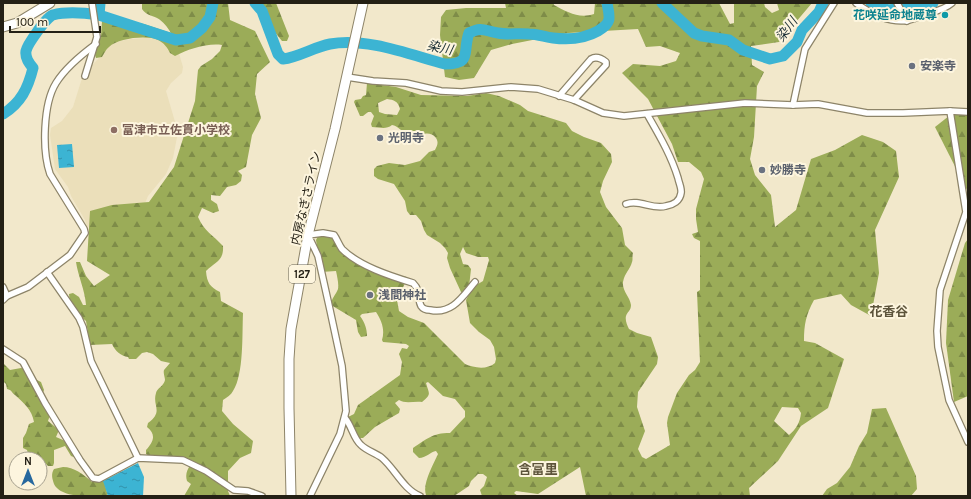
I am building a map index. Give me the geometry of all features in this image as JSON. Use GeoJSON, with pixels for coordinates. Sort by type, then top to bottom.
{"type":"FeatureCollection","features":[{"type":"Feature","properties":{"kind":"highway"},"geometry":{"type":"LineString","coordinates":[[3,27],[17,23],[50,3]]}},
{"type":"Feature","properties":{"kind":"highway","name":"内房なぎさライン"},"geometry":{"type":"LineString","coordinates":[[291,496],[289,408],[290,337],[308,235],[363,3]]}},
{"type":"Feature","properties":{"kind":"street"},"geometry":{"type":"LineString","coordinates":[[793,105],[805,49],[834,3]]}},
{"type":"Feature","properties":{"kind":"street"},"geometry":{"type":"LineString","coordinates":[[856,3],[867,12],[891,20],[906,19],[940,11],[952,3]]}},
{"type":"Feature","properties":{"kind":"street"},"geometry":{"type":"LineString","coordinates":[[897,3],[906,19]]}},
{"type":"Feature","properties":{"kind":"street"},"geometry":{"type":"LineString","coordinates":[[85,76],[97,37],[92,4]]}},
{"type":"Feature","properties":{"kind":"street"},"geometry":{"type":"LineString","coordinates":[[3,288],[5,298],[28,287],[70,255],[85,233],[84,229],[55,184],[47,166],[45,149],[48,106],[56,84],[72,63],[96,44]]}},
{"type":"Feature","properties":{"kind":"street"},"geometry":{"type":"LineString","coordinates":[[559,96],[591,59],[598,57],[606,62],[606,65],[574,100]]}},
{"type":"Feature","properties":{"kind":"street"},"geometry":{"type":"LineString","coordinates":[[346,77],[406,83],[442,91],[462,92],[511,87],[538,89],[574,100],[603,112],[624,116],[745,103],[793,105],[818,104],[866,113],[903,113],[950,110],[968,112]]}},
{"type":"Feature","properties":{"kind":"street"},"geometry":{"type":"LineString","coordinates":[[950,110],[966,212],[940,290],[937,331],[938,347],[949,400],[968,442]]}},
{"type":"Feature","properties":{"kind":"street"},"geometry":{"type":"LineString","coordinates":[[626,204],[637,202],[656,207],[665,207],[680,199],[682,192],[674,165],[647,114]]}},
{"type":"Feature","properties":{"kind":"street"},"geometry":{"type":"LineString","coordinates":[[310,496],[340,434],[345,418],[346,404],[342,366],[318,256],[308,235],[323,233],[334,235],[341,248],[355,259],[369,267],[413,283],[417,287],[421,306],[424,309],[438,311],[455,304],[465,296],[468,289],[475,282]]}},
{"type":"Feature","properties":{"kind":"street"},"geometry":{"type":"LineString","coordinates":[[48,272],[83,327],[91,361],[138,458]]}},
{"type":"Feature","properties":{"kind":"street"},"geometry":{"type":"LineString","coordinates":[[3,349],[23,362],[45,403],[80,460],[93,478],[99,479],[138,458],[183,460],[206,471],[234,490],[262,496]]}},
{"type":"Feature","properties":{"kind":"street"},"geometry":{"type":"LineString","coordinates":[[345,418],[350,424],[361,445],[381,457],[411,490],[420,496]]}},
{"type":"Feature","properties":{"kind":"shaded area","name":"富津市立佐貫小学校"},"geometry":{"type":"Polygon","coordinates":[[[156,37],[178,50],[183,67],[182,73],[171,83],[166,91],[178,132],[173,158],[166,174],[148,196],[143,208],[87,227],[68,187],[55,169],[50,135],[51,128],[62,121],[73,107],[83,75],[98,59],[109,43],[156,37]]]}},
{"type":"Feature","properties":{"kind":"green space"},"geometry":{"type":"Polygon","coordinates":[[[142,3],[228,3],[230,20],[255,31],[270,62],[257,74],[255,94],[261,118],[252,135],[246,167],[238,171],[242,175],[241,181],[236,185],[227,187],[220,196],[211,195],[211,200],[217,204],[219,211],[213,213],[202,208],[198,217],[206,229],[223,246],[222,255],[218,261],[206,271],[208,282],[220,292],[221,301],[243,313],[242,354],[239,375],[237,384],[232,392],[223,400],[222,411],[233,424],[253,441],[251,453],[240,458],[228,471],[228,491],[230,496],[184,496],[191,484],[187,481],[186,474],[191,464],[178,457],[176,459],[151,457],[146,454],[146,450],[151,444],[153,438],[152,433],[147,427],[148,423],[153,419],[157,412],[155,401],[156,393],[165,380],[164,370],[170,363],[161,361],[153,354],[147,352],[142,353],[136,359],[129,359],[128,357],[118,353],[112,344],[90,345],[86,321],[74,309],[69,298],[69,294],[73,293],[79,297],[83,305],[86,305],[76,262],[80,262],[86,276],[94,286],[110,275],[87,261],[90,211],[112,205],[149,202],[174,167],[195,101],[198,70],[220,51],[222,45],[198,47],[175,56],[170,53],[162,42],[158,40],[153,38],[133,38],[113,44],[107,49],[102,57],[96,58],[95,55],[101,35],[102,21],[106,17],[144,24],[171,33],[161,21],[147,14],[142,9],[142,3]]]}},
{"type":"Feature","properties":{"kind":"green space"},"geometry":{"type":"Polygon","coordinates":[[[251,3],[276,3],[289,36],[287,41],[282,41],[251,3]]]}},
{"type":"Feature","properties":{"kind":"green space"},"geometry":{"type":"Polygon","coordinates":[[[505,3],[553,3],[554,5],[568,12],[583,16],[594,14],[595,3],[719,3],[730,24],[734,23],[734,3],[764,3],[765,7],[772,13],[779,10],[777,3],[812,3],[779,42],[751,46],[752,65],[764,72],[757,86],[754,137],[750,159],[755,175],[771,195],[775,227],[796,210],[811,159],[835,150],[862,135],[883,142],[896,151],[899,177],[875,230],[879,273],[871,316],[851,305],[841,294],[814,300],[806,320],[804,341],[815,343],[844,359],[828,408],[801,426],[778,461],[749,488],[750,496],[586,496],[580,467],[538,494],[516,491],[514,493],[518,496],[482,496],[480,490],[484,486],[487,477],[483,474],[478,474],[471,481],[469,486],[454,496],[426,495],[425,486],[438,454],[436,451],[419,458],[413,452],[413,448],[434,435],[450,433],[465,417],[465,411],[455,399],[443,396],[428,382],[426,383],[429,394],[422,402],[407,402],[399,400],[395,403],[400,409],[399,413],[375,427],[363,438],[359,438],[348,417],[354,414],[358,405],[400,375],[402,362],[399,354],[402,348],[407,349],[409,346],[406,344],[383,342],[382,326],[376,312],[362,314],[360,316],[367,333],[367,336],[361,337],[358,332],[356,320],[331,305],[338,289],[336,271],[321,272],[316,240],[318,236],[330,233],[347,254],[400,279],[405,276],[407,279],[397,300],[399,311],[408,317],[424,323],[465,364],[472,367],[488,367],[495,363],[496,359],[494,347],[490,340],[470,323],[466,300],[473,287],[483,281],[489,260],[488,257],[478,257],[466,253],[463,247],[460,254],[463,264],[468,265],[471,269],[469,287],[464,293],[461,292],[450,268],[447,258],[448,253],[445,248],[427,235],[421,221],[416,215],[410,215],[407,211],[405,201],[394,184],[378,179],[374,176],[374,169],[377,166],[389,163],[405,165],[420,161],[429,152],[435,150],[438,143],[436,138],[433,135],[426,133],[415,135],[408,134],[392,125],[385,128],[372,127],[371,124],[374,116],[371,112],[368,112],[363,116],[360,116],[354,102],[355,100],[361,99],[366,95],[367,83],[396,87],[421,95],[467,96],[486,93],[499,96],[520,105],[528,111],[566,123],[572,131],[601,143],[611,154],[612,162],[603,181],[600,192],[606,207],[622,228],[625,245],[633,253],[631,265],[623,282],[631,305],[626,316],[626,321],[629,329],[651,337],[658,357],[657,364],[638,392],[637,407],[645,431],[638,449],[642,457],[646,459],[670,445],[667,423],[668,417],[677,393],[700,362],[697,292],[700,290],[700,241],[694,238],[692,234],[698,232],[696,209],[704,179],[701,172],[689,162],[678,162],[672,144],[648,99],[622,73],[633,64],[660,66],[676,61],[680,53],[660,46],[646,47],[638,29],[568,33],[512,44],[491,50],[474,78],[459,80],[445,77],[440,35],[441,17],[446,10],[466,8],[506,8],[505,3]],[[387,99],[378,103],[379,112],[397,115],[400,109],[398,104],[394,100],[387,99]],[[782,407],[774,421],[789,435],[797,426],[801,413],[798,408],[782,407]]]}},
{"type":"Feature","properties":{"kind":"green space"},"geometry":{"type":"Polygon","coordinates":[[[954,112],[968,112],[968,192],[935,127],[954,112]]]}},
{"type":"Feature","properties":{"kind":"green space"},"geometry":{"type":"Polygon","coordinates":[[[968,239],[968,396],[954,402],[946,343],[948,300],[965,243],[968,239]]]}},
{"type":"Feature","properties":{"kind":"green space"},"geometry":{"type":"Polygon","coordinates":[[[3,363],[10,370],[21,368],[27,369],[35,379],[41,382],[44,390],[42,395],[51,412],[48,421],[59,430],[56,437],[70,443],[76,458],[71,456],[65,446],[54,450],[53,466],[48,466],[48,451],[27,451],[23,448],[23,438],[29,424],[34,422],[33,418],[24,404],[7,389],[6,384],[3,381],[3,363]]]}},
{"type":"Feature","properties":{"kind":"green space"},"geometry":{"type":"Polygon","coordinates":[[[886,408],[916,476],[917,489],[911,496],[822,496],[827,489],[837,483],[850,467],[859,446],[867,433],[872,409],[886,408]]]}},
{"type":"Feature","properties":{"kind":"green space"},"geometry":{"type":"Polygon","coordinates":[[[63,467],[71,468],[92,482],[96,479],[104,481],[108,496],[78,496],[58,489],[54,484],[52,473],[54,469],[63,467]]]}},
{"type":"Feature","properties":{"kind":"water"},"geometry":{"type":"Polygon","coordinates":[[[72,144],[74,167],[59,168],[57,145],[72,144]]]}},
{"type":"Feature","properties":{"kind":"water"},"geometry":{"type":"Polygon","coordinates":[[[138,463],[144,477],[143,496],[108,496],[103,481],[138,463]]]}},
{"type":"Feature","properties":{"kind":"waterway"},"geometry":{"type":"LineString","coordinates":[[99,15],[100,3]]}},
{"type":"Feature","properties":{"kind":"waterway","name":"染川"},"geometry":{"type":"LineString","coordinates":[[3,114],[15,105],[23,94],[29,82],[33,68],[27,58],[26,51],[46,20],[53,15],[70,13],[99,15],[176,40],[190,38],[202,28],[210,17],[213,3]]}},
{"type":"Feature","properties":{"kind":"waterway","name":"染川"},"geometry":{"type":"LineString","coordinates":[[255,3],[262,11],[278,54],[283,59],[318,47],[344,42],[388,48],[445,64],[460,62],[463,59],[465,56],[469,33],[477,30],[502,34],[532,34],[559,39],[571,39],[593,34],[608,23],[609,16],[607,3]]}},
{"type":"Feature","properties":{"kind":"waterway","name":"染川"},"geometry":{"type":"LineString","coordinates":[[662,3],[694,33],[702,36],[729,40],[743,50],[770,59],[783,56],[797,42],[802,30],[819,12],[823,3]]}},
{"type":"Feature","properties":{"kind":"waterway","name":"染川"},"geometry":{"type":"LineString","coordinates":[[871,3],[888,10],[926,6],[933,3]]}},
{"type":"Feature","properties":{"kind":"place","name":"花咲延命地蔵尊"},"geometry":{"type":"Point","coordinates":[945,15]}},
{"type":"Feature","properties":{"kind":"place","name":"安楽寺"},"geometry":{"type":"Point","coordinates":[912,66]}},
{"type":"Feature","properties":{"kind":"place","name":"富津市立佐貫小学校"},"geometry":{"type":"Point","coordinates":[114,130]}},
{"type":"Feature","properties":{"kind":"place","name":"光明寺"},"geometry":{"type":"Point","coordinates":[380,138]}},
{"type":"Feature","properties":{"kind":"place","name":"妙勝寺"},"geometry":{"type":"Point","coordinates":[762,170]}},
{"type":"Feature","properties":{"kind":"place","name":"浅間神社"},"geometry":{"type":"Point","coordinates":[370,295]}},
{"type":"Feature","properties":{"kind":"district","name":"花香谷"},"geometry":{"type":"Point","coordinates":[889,311]}},
{"type":"Feature","properties":{"kind":"district","name":"含富里"},"geometry":{"type":"Point","coordinates":[538,469]}}]}
